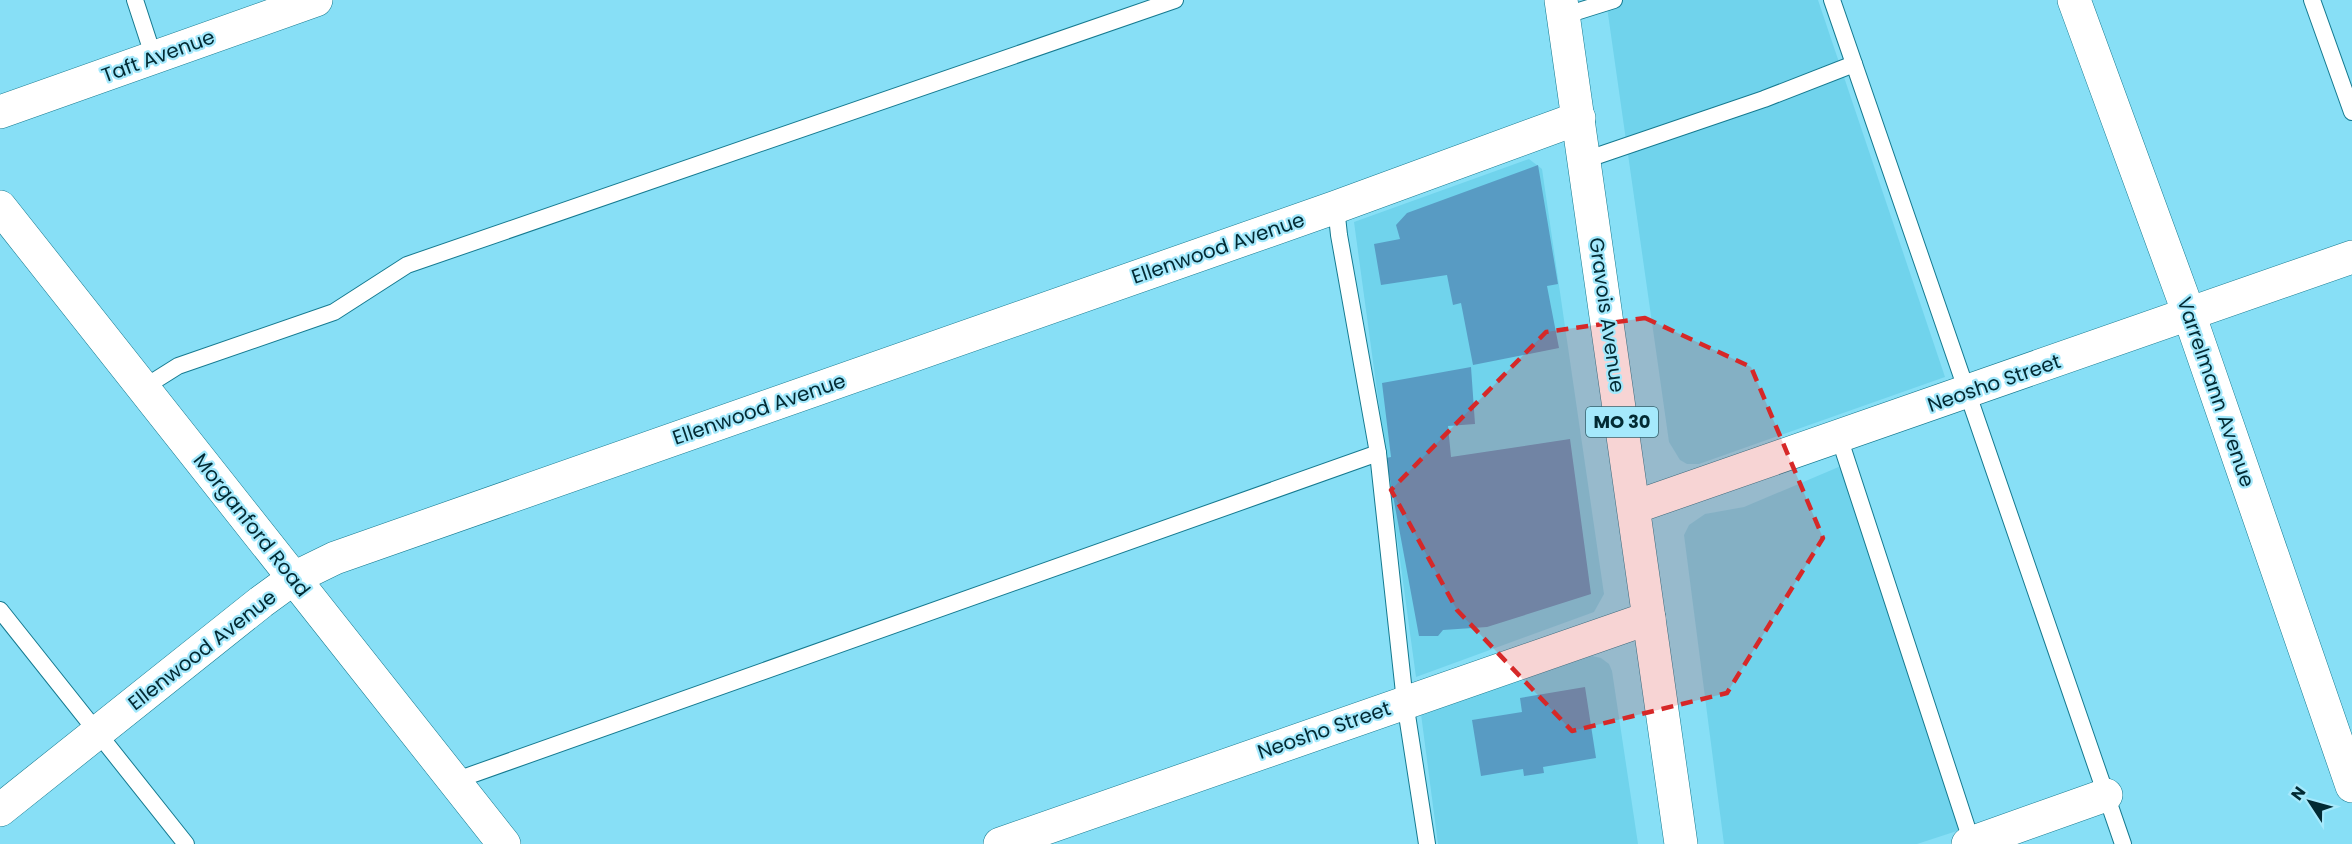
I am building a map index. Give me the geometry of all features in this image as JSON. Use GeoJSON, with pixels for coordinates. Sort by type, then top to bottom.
{"type":"FeatureCollection","features":[{"type":"Feature","properties":{"kind":"street","name":"Taft Avenue"},"geometry":{"type":"LineString","coordinates":[[0,112],[316,0]]}},
{"type":"Feature","properties":{"kind":"street","name":"Varrelmann Avenue"},"geometry":{"type":"LineString","coordinates":[[2074,0],[2189,314],[2352,786]]}},
{"type":"Feature","properties":{"kind":"street","name":"Gravois Avenue"},"geometry":{"type":"LineString","coordinates":[[1562,8],[1586,160],[1681,844]]}},
{"type":"Feature","properties":{"kind":"street","name":"Ellenwood Avenue"},"geometry":{"type":"LineString","coordinates":[[0,810],[294,578],[346,554],[1336,207],[1579,118]]}},
{"type":"Feature","properties":{"kind":"street","name":"Morganford Road"},"geometry":{"type":"LineString","coordinates":[[0,207],[504,844]]}},
{"type":"Feature","properties":{"kind":"street","name":"Neosho Street"},"geometry":{"type":"LineString","coordinates":[[1635,507],[2352,257]]}},
{"type":"Feature","properties":{"kind":"street","name":"Neosho Street"},"geometry":{"type":"LineString","coordinates":[[1000,844],[1649,618]]}},
{"type":"Feature","properties":{"kind":"street"},"geometry":{"type":"LineString","coordinates":[[1970,843],[2106,795]]}},
{"type":"Feature","properties":{"kind":"lane"},"geometry":{"type":"LineString","coordinates":[[135,0],[154,58]]}},
{"type":"Feature","properties":{"kind":"lane"},"geometry":{"type":"LineString","coordinates":[[143,388],[178,366],[334,312],[406,265],[1175,0]]}},
{"type":"Feature","properties":{"kind":"lane"},"geometry":{"type":"LineString","coordinates":[[1562,8],[1614,0]]}},
{"type":"Feature","properties":{"kind":"lane"},"geometry":{"type":"LineString","coordinates":[[1832,0],[2123,844]]}},
{"type":"Feature","properties":{"kind":"lane"},"geometry":{"type":"LineString","coordinates":[[2312,0],[2352,112]]}},
{"type":"Feature","properties":{"kind":"lane"},"geometry":{"type":"LineString","coordinates":[[1586,160],[1764,99],[1854,64]]}},
{"type":"Feature","properties":{"kind":"lane"},"geometry":{"type":"LineString","coordinates":[[1336,207],[1378,453],[1405,702],[1426,844]]}},
{"type":"Feature","properties":{"kind":"lane"},"geometry":{"type":"LineString","coordinates":[[1839,437],[1970,843]]}},
{"type":"Feature","properties":{"kind":"lane"},"geometry":{"type":"LineString","coordinates":[[454,781],[1378,453]]}},
{"type":"Feature","properties":{"kind":"lane"},"geometry":{"type":"LineString","coordinates":[[0,610],[186,844]]}},
{"type":"Feature","properties":{"kind":"highlighted area"},"geometry":{"type":"Polygon","coordinates":[[[1645,318],[1751,367],[1823,538],[1727,693],[1572,731],[1457,610],[1391,490],[1546,332],[1645,318]]]}},
{"type":"Feature","properties":{"kind":"shaded area"},"geometry":{"type":"Polygon","coordinates":[[[1606,0],[1818,0],[1945,377],[1699,464],[1687,464],[1680,460],[1669,442],[1606,0]]]}},
{"type":"Feature","properties":{"kind":"shaded area"},"geometry":{"type":"Polygon","coordinates":[[[1529,159],[1542,169],[1604,594],[1594,612],[1416,677],[1354,222],[1529,159]]]}},
{"type":"Feature","properties":{"kind":"shaded area"},"geometry":{"type":"Polygon","coordinates":[[[1841,466],[1963,829],[1917,844],[1724,844],[1684,535],[1689,525],[1705,514],[1744,507],[1841,466]]]}},
{"type":"Feature","properties":{"kind":"shaded area"},"geometry":{"type":"Polygon","coordinates":[[[1592,656],[1601,658],[1609,664],[1612,671],[1638,844],[1438,844],[1421,714],[1592,656]]]}},
{"type":"Feature","properties":{"kind":"building"},"geometry":{"type":"Polygon","coordinates":[[[1538,165],[1558,284],[1547,286],[1559,348],[1473,365],[1461,303],[1453,305],[1447,275],[1381,285],[1374,244],[1400,239],[1396,225],[1407,213],[1538,165]]]}},
{"type":"Feature","properties":{"kind":"building"},"geometry":{"type":"Polygon","coordinates":[[[1471,367],[1475,424],[1448,426],[1451,457],[1570,439],[1591,594],[1487,627],[1443,630],[1438,636],[1419,636],[1386,458],[1391,457],[1382,383],[1471,367]]]}},
{"type":"Feature","properties":{"kind":"building"},"geometry":{"type":"Polygon","coordinates":[[[1585,687],[1596,758],[1543,767],[1544,773],[1524,776],[1523,769],[1481,776],[1472,720],[1522,712],[1520,698],[1585,687]]]}}]}
